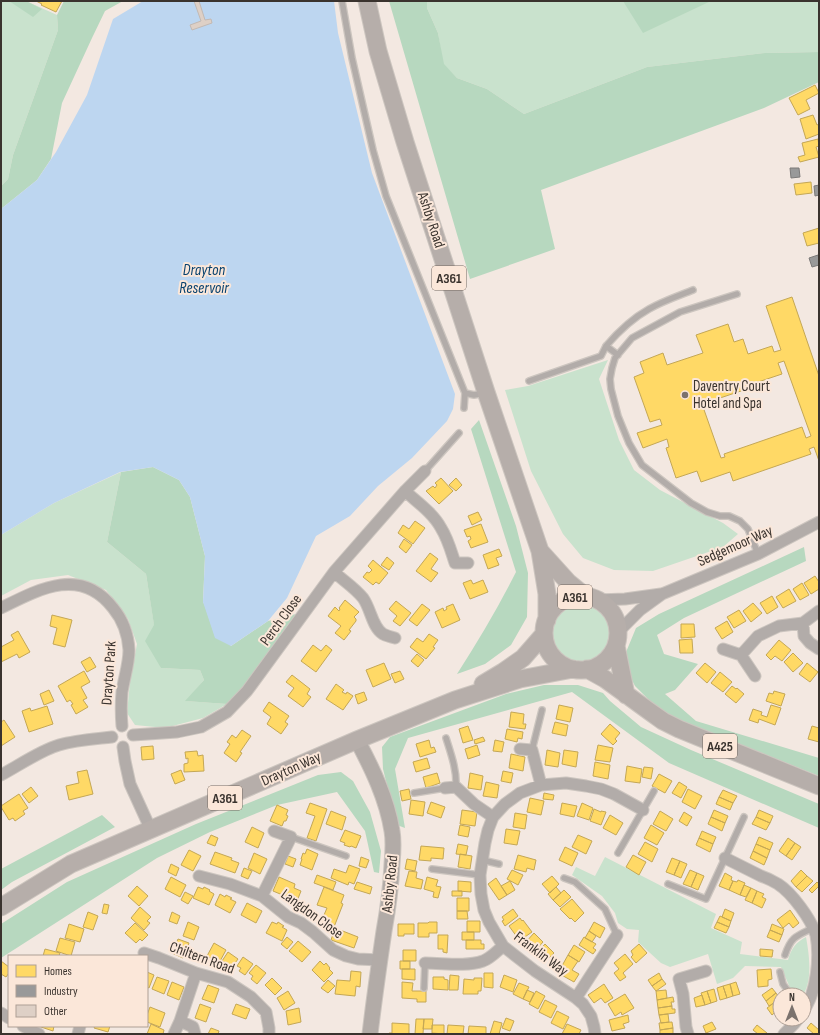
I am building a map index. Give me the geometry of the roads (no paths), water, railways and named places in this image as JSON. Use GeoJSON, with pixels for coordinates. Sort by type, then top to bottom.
{"type":"FeatureCollection","features":[{"type":"Feature","properties":{"kind":"main road","name":"Ashby Road"},"geometry":{"type":"LineString","coordinates":[[367,1],[378,51],[405,142],[486,392],[540,551],[546,594],[545,627]]}},
{"type":"Feature","properties":{"kind":"main road","name":"Ashby Road"},"geometry":{"type":"LineString","coordinates":[[540,551],[568,582],[592,598]]}},
{"type":"Feature","properties":{"kind":"main road","name":"A361"},"geometry":{"type":"LineString","coordinates":[[577,596],[592,598],[609,608],[616,619],[617,639],[610,657],[600,665],[580,669],[562,665],[553,657],[546,646],[545,627],[550,612],[555,606],[565,599],[577,596]]}},
{"type":"Feature","properties":{"kind":"main road","name":"Drayton Way"},"geometry":{"type":"LineString","coordinates":[[455,700],[503,672],[523,658],[545,627]]}},
{"type":"Feature","properties":{"kind":"main road"},"geometry":{"type":"LineString","coordinates":[[617,639],[626,694]]}},
{"type":"Feature","properties":{"kind":"main road","name":"Drayton Way"},"geometry":{"type":"LineString","coordinates":[[1,907],[71,864],[357,740],[455,700],[520,679],[580,669]]}},
{"type":"Feature","properties":{"kind":"main road","name":"A425"},"geometry":{"type":"LineString","coordinates":[[580,669],[605,679],[663,721],[678,729],[819,786]]}},
{"type":"Feature","properties":{"kind":"street","name":"Perch Close"},"geometry":{"type":"LineString","coordinates":[[133,735],[177,732],[201,727],[226,712],[248,691],[334,572],[405,491],[425,471]]}},
{"type":"Feature","properties":{"kind":"street"},"geometry":{"type":"LineString","coordinates":[[405,491],[428,511],[441,527],[455,563],[468,563]]}},
{"type":"Feature","properties":{"kind":"street","name":"Sedgemoor Way"},"geometry":{"type":"LineString","coordinates":[[617,639],[640,610],[662,594],[758,554],[819,522]]}},
{"type":"Feature","properties":{"kind":"street"},"geometry":{"type":"LineString","coordinates":[[334,572],[362,598],[379,630],[384,634],[395,638]]}},
{"type":"Feature","properties":{"kind":"street","name":"Drayton Park"},"geometry":{"type":"LineString","coordinates":[[1,608],[39,590],[53,586],[66,585],[81,585],[108,600],[124,625],[129,648],[129,657],[122,693],[122,726]]}},
{"type":"Feature","properties":{"kind":"street","name":"Sedgemoor Way"},"geometry":{"type":"LineString","coordinates":[[592,598],[625,599],[662,594]]}},
{"type":"Feature","properties":{"kind":"street"},"geometry":{"type":"LineString","coordinates":[[741,655],[758,636],[779,626],[803,623],[819,611]]}},
{"type":"Feature","properties":{"kind":"street"},"geometry":{"type":"LineString","coordinates":[[803,623],[804,636],[810,643],[819,649]]}},
{"type":"Feature","properties":{"kind":"street"},"geometry":{"type":"LineString","coordinates":[[723,649],[741,655],[755,676]]}},
{"type":"Feature","properties":{"kind":"street"},"geometry":{"type":"LineString","coordinates":[[122,726],[130,729],[133,735],[131,743],[123,747],[117,746],[112,737],[112,733],[116,727],[122,726]]}},
{"type":"Feature","properties":{"kind":"street"},"geometry":{"type":"LineString","coordinates":[[1,775],[58,745],[76,741],[112,737]]}},
{"type":"Feature","properties":{"kind":"street","name":"Ashby Road"},"geometry":{"type":"LineString","coordinates":[[357,740],[379,787],[388,812],[394,846],[390,891],[370,1034]]}},
{"type":"Feature","properties":{"kind":"street"},"geometry":{"type":"LineString","coordinates":[[123,747],[130,784],[151,830]]}},
{"type":"Feature","properties":{"kind":"street"},"geometry":{"type":"LineString","coordinates":[[520,749],[532,750],[541,785]]}},
{"type":"Feature","properties":{"kind":"street","name":"Franklin Way"},"geometry":{"type":"LineString","coordinates":[[595,1034],[591,1016],[583,1004],[534,971],[503,946],[489,922],[484,910],[480,875],[488,830],[493,817],[505,804],[520,793],[541,785],[566,783],[601,789],[614,794],[643,810]]}},
{"type":"Feature","properties":{"kind":"street"},"geometry":{"type":"LineString","coordinates":[[451,788],[493,817]]}},
{"type":"Feature","properties":{"kind":"street"},"geometry":{"type":"LineString","coordinates":[[274,831],[291,837]]}},
{"type":"Feature","properties":{"kind":"street","name":"Langdon Close"},"geometry":{"type":"LineString","coordinates":[[291,837],[262,896],[288,917],[301,923],[313,932],[333,950],[346,956],[358,959],[380,960]]}},
{"type":"Feature","properties":{"kind":"street"},"geometry":{"type":"LineString","coordinates":[[725,858],[777,884],[791,895],[798,904],[816,932],[818,948],[817,972],[812,993]]}},
{"type":"Feature","properties":{"kind":"street"},"geometry":{"type":"LineString","coordinates":[[199,876],[230,884],[262,896]]}},
{"type":"Feature","properties":{"kind":"street"},"geometry":{"type":"LineString","coordinates":[[576,998],[617,935]]}},
{"type":"Feature","properties":{"kind":"street"},"geometry":{"type":"LineString","coordinates":[[425,963],[472,964],[484,961],[503,946]]}},
{"type":"Feature","properties":{"kind":"street","name":"Chiltern Road"},"geometry":{"type":"LineString","coordinates":[[144,953],[196,974],[228,982],[251,997],[266,1012],[269,1034]]}},
{"type":"Feature","properties":{"kind":"street"},"geometry":{"type":"LineString","coordinates":[[688,1034],[683,994],[679,979],[706,971]]}},
{"type":"Feature","properties":{"kind":"street"},"geometry":{"type":"LineString","coordinates":[[174,1034],[196,974]]}},
{"type":"Feature","properties":{"kind":"street"},"geometry":{"type":"LineString","coordinates":[[180,1021],[192,1027],[195,1034]]}},
{"type":"Feature","properties":{"kind":"street"},"geometry":{"type":"LineString","coordinates":[[25,1027],[39,1034]]}},
{"type":"Feature","properties":{"kind":"lane"},"geometry":{"type":"LineString","coordinates":[[342,1],[352,58],[372,150],[386,196],[465,393],[464,408]]}},
{"type":"Feature","properties":{"kind":"lane"},"geometry":{"type":"LineString","coordinates":[[529,381],[601,356],[606,346],[639,315],[651,308],[693,290]]}},
{"type":"Feature","properties":{"kind":"lane"},"geometry":{"type":"LineString","coordinates":[[737,294],[680,312],[632,338],[615,358],[610,379],[618,416],[629,443],[642,465],[691,503],[707,512],[720,516],[728,516],[740,521],[748,529],[758,554]]}},
{"type":"Feature","properties":{"kind":"lane"},"geometry":{"type":"LineString","coordinates":[[606,346],[618,354]]}},
{"type":"Feature","properties":{"kind":"lane"},"geometry":{"type":"LineString","coordinates":[[465,393],[474,395],[486,392]]}},
{"type":"Feature","properties":{"kind":"lane"},"geometry":{"type":"LineString","coordinates":[[425,471],[459,433]]}},
{"type":"Feature","properties":{"kind":"lane"},"geometry":{"type":"LineString","coordinates":[[532,750],[542,710]]}},
{"type":"Feature","properties":{"kind":"lane"},"geometry":{"type":"LineString","coordinates":[[414,793],[451,788],[457,778],[446,738]]}},
{"type":"Feature","properties":{"kind":"lane"},"geometry":{"type":"LineString","coordinates":[[618,853],[654,791]]}},
{"type":"Feature","properties":{"kind":"lane"},"geometry":{"type":"LineString","coordinates":[[668,884],[706,899],[744,817]]}},
{"type":"Feature","properties":{"kind":"lane"},"geometry":{"type":"LineString","coordinates":[[291,837],[346,856]]}},
{"type":"Feature","properties":{"kind":"lane"},"geometry":{"type":"LineString","coordinates":[[482,860],[499,864]]}},
{"type":"Feature","properties":{"kind":"lane"},"geometry":{"type":"LineString","coordinates":[[432,869],[480,875]]}},
{"type":"Feature","properties":{"kind":"lane"},"geometry":{"type":"LineString","coordinates":[[564,878],[575,882],[605,909],[617,935]]}},
{"type":"Feature","properties":{"kind":"lane"},"geometry":{"type":"LineString","coordinates":[[785,955],[788,945],[793,939],[816,932]]}},
{"type":"Feature","properties":{"kind":"lane"},"geometry":{"type":"LineString","coordinates":[[424,988],[425,963]]}},
{"type":"Feature","properties":{"kind":"lane"},"geometry":{"type":"LineString","coordinates":[[780,972],[785,987]]}},
{"type":"Feature","properties":{"kind":"water","name":"Drayton Reservoir"},"geometry":{"type":"Polygon","coordinates":[[[143,1],[334,1],[338,33],[372,173],[455,394],[453,409],[447,421],[412,458],[378,486],[350,516],[316,536],[287,598],[268,621],[231,646],[215,638],[203,602],[205,556],[190,497],[179,480],[153,467],[120,472],[54,503],[1,535],[1,209],[37,180],[56,152],[87,95],[113,19],[143,1]]]}},
{"type":"Feature","properties":{"kind":"place","name":"Daventry Court Hotel and Spa"},"geometry":{"type":"Point","coordinates":[685,395]}}]}
